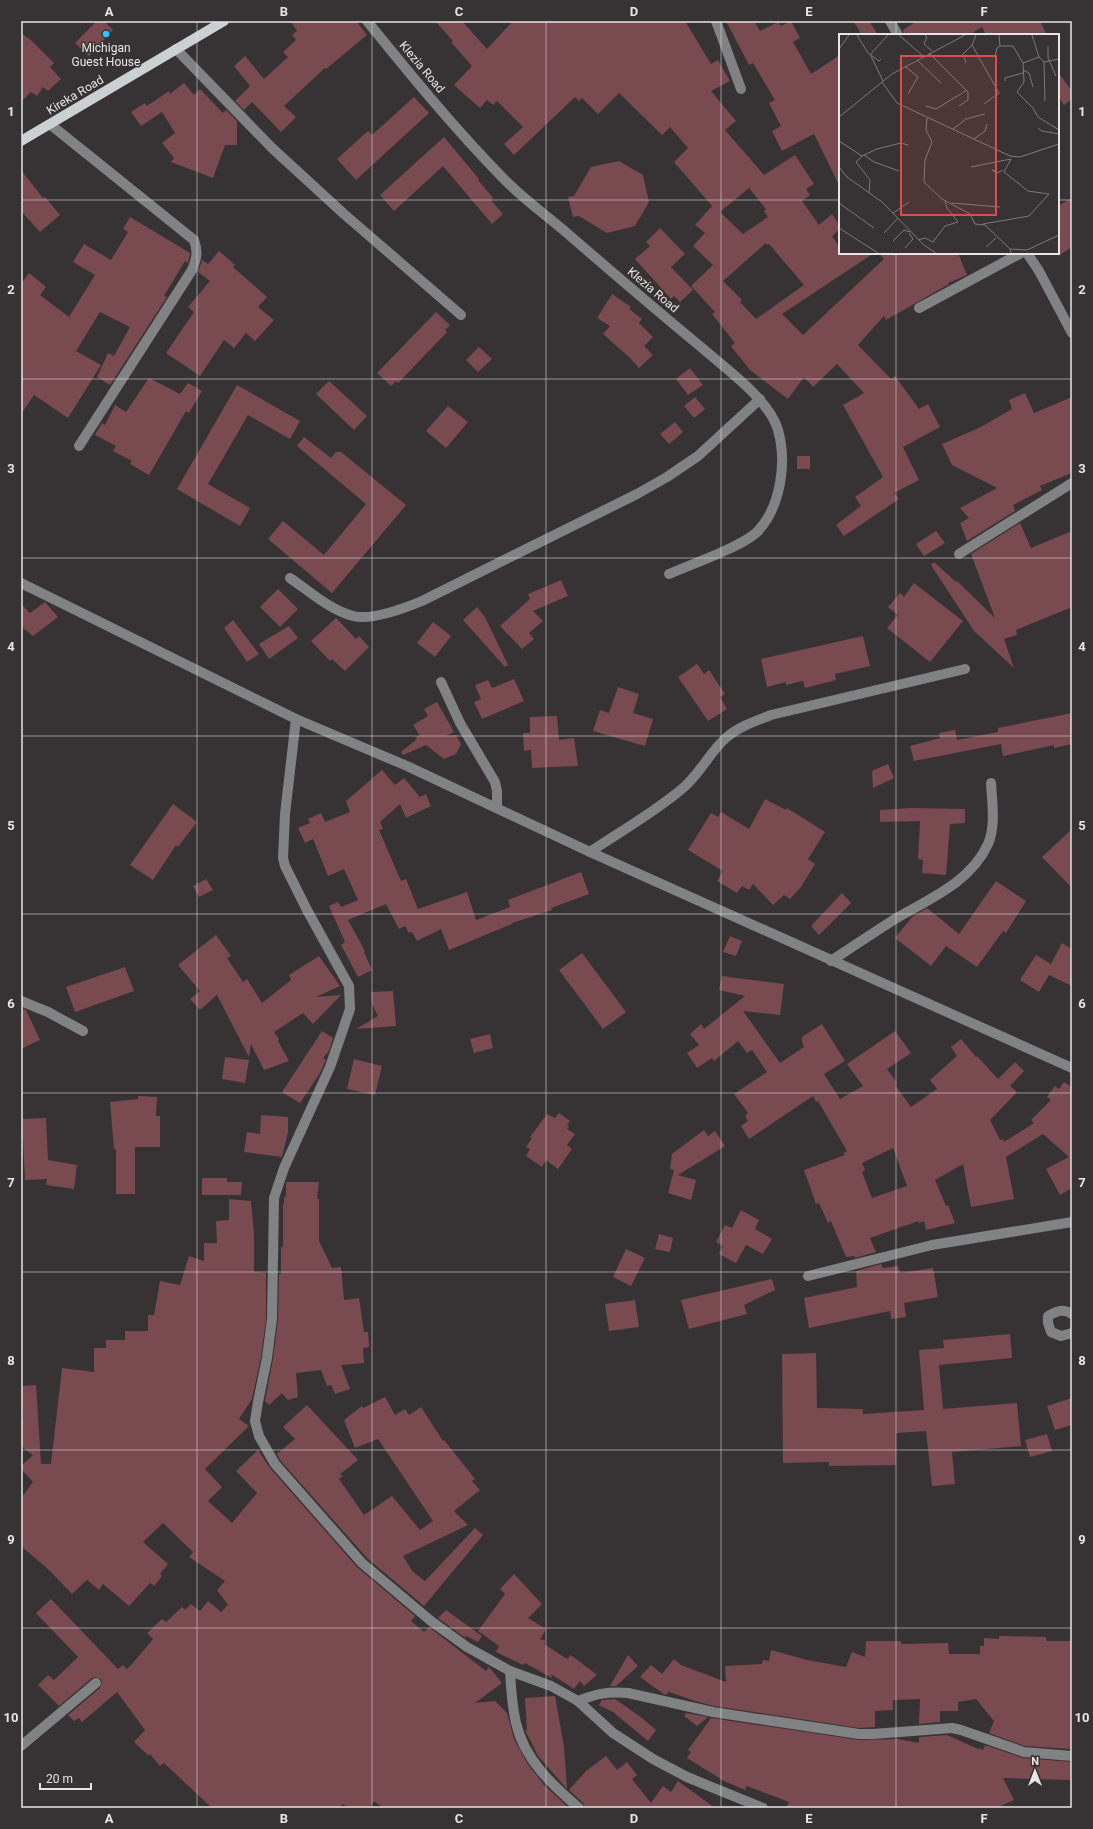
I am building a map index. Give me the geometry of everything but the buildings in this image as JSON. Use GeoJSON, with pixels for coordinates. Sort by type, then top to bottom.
{"type":"FeatureCollection","features":[{"type":"Feature","properties":{"kind":"main road","name":"Kireka Road"},"geometry":{"type":"LineString","coordinates":[[21,141],[51,125],[224,21]]}},
{"type":"Feature","properties":{"kind":"street","name":"Klezia Road"},"geometry":{"type":"LineString","coordinates":[[367,21],[415,80],[503,178],[722,365],[760,400],[772,415],[778,431],[781,473],[777,495],[769,515],[757,532],[740,543],[669,574]]}},
{"type":"Feature","properties":{"kind":"street"},"geometry":{"type":"LineString","coordinates":[[716,21],[742,89]]}},
{"type":"Feature","properties":{"kind":"street"},"geometry":{"type":"LineString","coordinates":[[890,21],[897,34]]}},
{"type":"Feature","properties":{"kind":"street"},"geometry":{"type":"LineString","coordinates":[[176,49],[272,148],[344,214],[461,315]]}},
{"type":"Feature","properties":{"kind":"street"},"geometry":{"type":"LineString","coordinates":[[51,125],[194,240],[197,250],[192,270],[79,446]]}},
{"type":"Feature","properties":{"kind":"street"},"geometry":{"type":"LineString","coordinates":[[919,308],[1018,254]]}},
{"type":"Feature","properties":{"kind":"street"},"geometry":{"type":"LineString","coordinates":[[1028,254],[1072,333]]}},
{"type":"Feature","properties":{"kind":"street"},"geometry":{"type":"LineString","coordinates":[[290,578],[336,609],[355,617],[376,616],[398,610],[429,597],[667,478],[698,456],[760,400]]}},
{"type":"Feature","properties":{"kind":"street"},"geometry":{"type":"LineString","coordinates":[[959,554],[1072,483]]}},
{"type":"Feature","properties":{"kind":"street"},"geometry":{"type":"LineString","coordinates":[[21,582],[296,719],[407,766],[590,852],[1072,1068]]}},
{"type":"Feature","properties":{"kind":"street"},"geometry":{"type":"LineString","coordinates":[[590,852],[664,803],[685,787],[701,770],[727,737],[745,725],[771,715],[965,669]]}},
{"type":"Feature","properties":{"kind":"street"},"geometry":{"type":"LineString","coordinates":[[441,682],[460,723],[495,782],[497,791],[497,807]]}},
{"type":"Feature","properties":{"kind":"street"},"geometry":{"type":"LineString","coordinates":[[296,719],[285,814],[283,858],[285,866],[307,910],[349,986],[350,1004],[344,1030],[330,1067],[284,1168],[274,1198],[272,1319],[267,1358],[255,1421],[259,1436],[265,1449],[280,1470],[362,1563],[431,1621],[467,1646],[510,1671],[551,1686],[578,1701],[614,1733],[653,1759],[688,1777],[763,1808]]}},
{"type":"Feature","properties":{"kind":"street"},"geometry":{"type":"LineString","coordinates":[[831,961],[876,931],[954,884],[970,871],[980,858],[989,842],[992,824],[991,783]]}},
{"type":"Feature","properties":{"kind":"street"},"geometry":{"type":"LineString","coordinates":[[21,1001],[48,1012],[83,1031]]}},
{"type":"Feature","properties":{"kind":"street"},"geometry":{"type":"LineString","coordinates":[[808,1276],[932,1245],[1072,1222]]}},
{"type":"Feature","properties":{"kind":"street"},"geometry":{"type":"LineString","coordinates":[[1072,1314],[1067,1311],[1058,1311],[1048,1316],[1048,1323],[1051,1332],[1061,1336],[1072,1333]]}},
{"type":"Feature","properties":{"kind":"street"},"geometry":{"type":"LineString","coordinates":[[510,1671],[516,1725],[526,1748],[538,1768],[553,1786],[579,1808]]}},
{"type":"Feature","properties":{"kind":"street"},"geometry":{"type":"LineString","coordinates":[[21,1746],[96,1683]]}},
{"type":"Feature","properties":{"kind":"street"},"geometry":{"type":"LineString","coordinates":[[578,1701],[598,1694],[613,1692],[628,1693],[713,1712],[858,1734],[952,1728],[1024,1752],[1072,1756]]}},
{"type":"Feature","properties":{"kind":"place","name":"Michigan Guest House"},"geometry":{"type":"Point","coordinates":[106,34]}}]}
